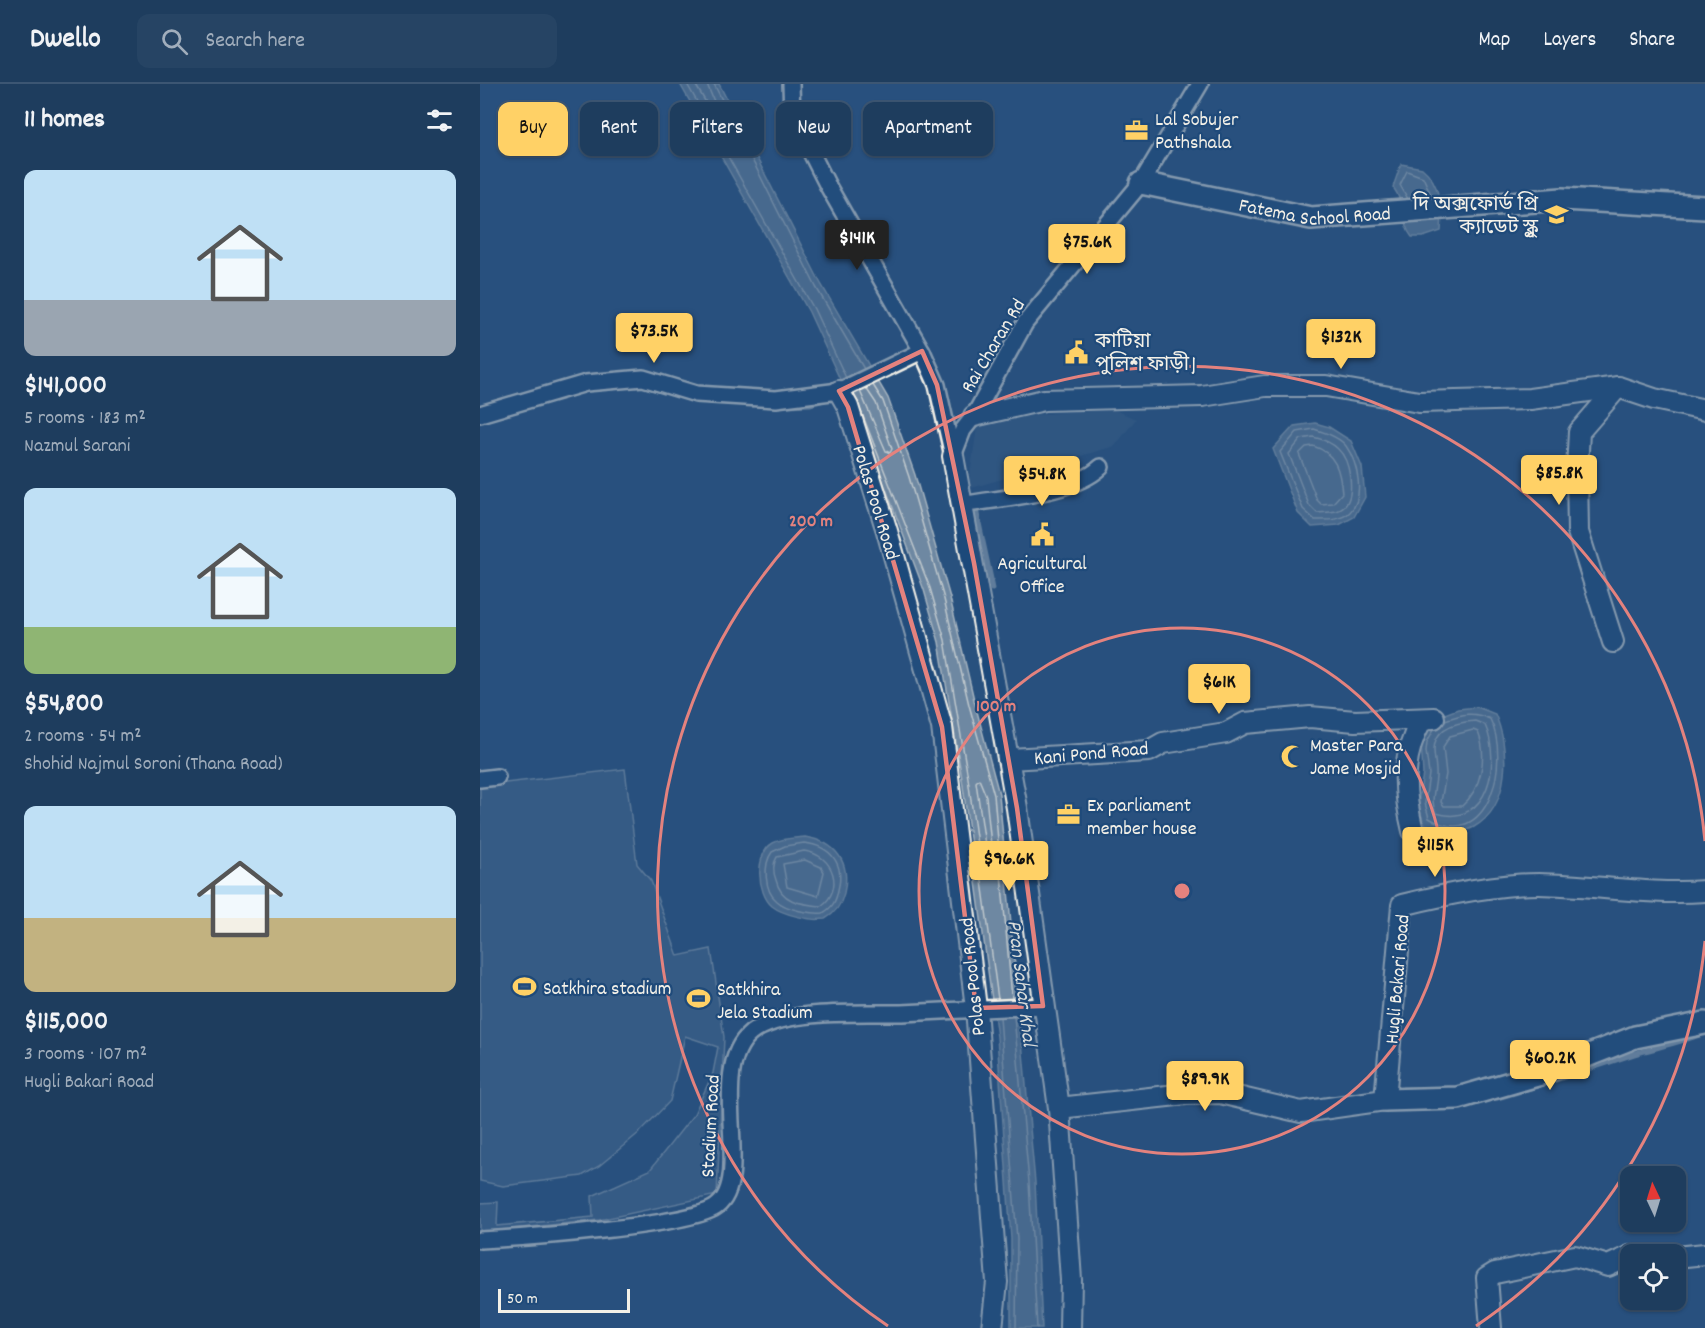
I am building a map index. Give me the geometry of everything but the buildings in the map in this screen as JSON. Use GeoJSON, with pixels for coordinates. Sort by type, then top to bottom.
{"type":"FeatureCollection","features":[{"type":"Feature","properties":{"kind":"main road","name":"Fatema School Road"},"geometry":{"type":"LineString","coordinates":[[1141,183],[1311,218],[1562,199],[1705,207]]}},
{"type":"Feature","properties":{"kind":"main road"},"geometry":{"type":"LineString","coordinates":[[1385,1100],[1458,1098],[1540,1074],[1635,1037],[1705,1023]]}},
{"type":"Feature","properties":{"kind":"street"},"geometry":{"type":"LineString","coordinates":[[791,84],[792,115],[828,186],[922,351],[937,385],[953,456],[1017,808],[1059,1108],[1071,1280],[1070,1328]]}},
{"type":"Feature","properties":{"kind":"street","name":"Rai Charan Rd"},"geometry":{"type":"LineString","coordinates":[[953,456],[963,430],[974,416],[1026,323],[1141,183],[1200,84]]}},
{"type":"Feature","properties":{"kind":"street"},"geometry":{"type":"LineString","coordinates":[[480,414],[586,383],[643,378],[696,394],[776,399],[839,391],[922,351]]}},
{"type":"Feature","properties":{"kind":"street"},"geometry":{"type":"LineString","coordinates":[[974,416],[1044,400],[1202,396],[1265,386],[1326,386],[1419,402],[1530,399],[1618,387],[1654,399],[1705,410]]}},
{"type":"Feature","properties":{"kind":"street"},"geometry":{"type":"LineString","coordinates":[[1613,642],[1578,532],[1577,470],[1579,432],[1618,387]]}},
{"type":"Feature","properties":{"kind":"street","name":"Polas Pool Road"},"geometry":{"type":"LineString","coordinates":[[839,391],[848,407],[887,531],[942,727],[976,1008],[997,1282],[992,1328]]}},
{"type":"Feature","properties":{"kind":"street"},"geometry":{"type":"LineString","coordinates":[[963,505],[1069,485],[1090,477],[1101,467]]}},
{"type":"Feature","properties":{"kind":"street","name":"Kani Pond Road"},"geometry":{"type":"LineString","coordinates":[[1008,759],[1149,751],[1163,743],[1226,733],[1245,723],[1310,717],[1355,721],[1428,718],[1411,738],[1404,770],[1405,799],[1413,831]]}},
{"type":"Feature","properties":{"kind":"street"},"geometry":{"type":"LineString","coordinates":[[480,779],[497,777]]}},
{"type":"Feature","properties":{"kind":"street","name":"Hugli Bakari Road"},"geometry":{"type":"LineString","coordinates":[[1385,1100],[1402,905],[1437,896],[1538,884],[1670,894],[1705,891]]}},
{"type":"Feature","properties":{"kind":"street","name":"Stadium Road"},"geometry":{"type":"LineString","coordinates":[[480,1240],[623,1227],[695,1216],[717,1206],[725,1197],[731,1171],[730,1082],[736,1057],[751,1033],[773,1023],[820,1014],[1043,1005]]}},
{"type":"Feature","properties":{"kind":"street"},"geometry":{"type":"LineString","coordinates":[[1059,1108],[1186,1094],[1220,1093],[1301,1112],[1345,1108],[1385,1100]]}},
{"type":"Feature","properties":{"kind":"street"},"geometry":{"type":"LineString","coordinates":[[1686,1256],[1705,1254]]}},
{"type":"Feature","properties":{"kind":"street"},"geometry":{"type":"LineString","coordinates":[[1491,1328],[1487,1278],[1495,1273],[1575,1256],[1608,1266],[1620,1261]]}},
{"type":"Feature","properties":{"kind":"highlighted area"},"geometry":{"type":"Polygon","coordinates":[[[922,351],[937,385],[974,563],[1017,808],[1043,1006],[976,1008],[942,727],[848,407],[839,391],[922,351]]]}},
{"type":"Feature","properties":{"kind":"shaded area"},"geometry":{"type":"Polygon","coordinates":[[[1110,408],[1136,419],[1115,446],[968,489],[978,420],[1110,408]]]}},
{"type":"Feature","properties":{"kind":"shaded area"},"geometry":{"type":"Polygon","coordinates":[[[625,769],[637,864],[651,881],[678,956],[711,949],[724,1037],[717,1195],[599,1220],[480,1232],[480,1203],[498,1202],[497,1226],[593,1217],[592,1196],[650,1170],[694,1114],[713,1073],[718,1047],[685,1036],[670,1101],[640,1132],[599,1166],[582,1176],[503,1186],[480,1181],[480,786],[625,769]]]}},
{"type":"Feature","properties":{"kind":"water"},"geometry":{"type":"Polygon","coordinates":[[[680,84],[719,84],[728,102],[690,102],[680,84]]]}},
{"type":"Feature","properties":{"kind":"water"},"geometry":{"type":"Polygon","coordinates":[[[721,156],[756,156],[821,284],[888,398],[915,475],[950,598],[999,794],[1035,1182],[1042,1328],[1011,1328],[1011,1239],[997,1037],[962,779],[939,642],[924,590],[866,436],[809,312],[721,156]]]}},
{"type":"Feature","properties":{"kind":"water"},"geometry":{"type":"Polygon","coordinates":[[[1401,164],[1422,168],[1433,181],[1441,206],[1441,231],[1423,237],[1412,237],[1408,231],[1400,201],[1393,187],[1401,164]]]}},
{"type":"Feature","properties":{"kind":"water"},"geometry":{"type":"Polygon","coordinates":[[[1315,423],[1329,427],[1351,441],[1362,467],[1365,497],[1354,517],[1339,525],[1312,527],[1298,513],[1273,449],[1294,426],[1315,423]]]}},
{"type":"Feature","properties":{"kind":"water"},"geometry":{"type":"Polygon","coordinates":[[[1477,707],[1495,714],[1503,743],[1504,775],[1495,805],[1486,817],[1468,829],[1449,830],[1424,824],[1418,803],[1423,774],[1421,740],[1434,718],[1458,709],[1477,707]]]}},
{"type":"Feature","properties":{"kind":"water"},"geometry":{"type":"Polygon","coordinates":[[[805,837],[833,849],[843,863],[846,882],[844,893],[838,908],[825,919],[798,917],[783,912],[772,906],[763,892],[760,864],[767,848],[780,840],[805,837]]]}},
{"type":"Feature","properties":{"kind":"waterway"},"geometry":{"type":"LineString","coordinates":[[786,405],[810,404],[824,400]]}},
{"type":"Feature","properties":{"kind":"waterway"},"geometry":{"type":"LineString","coordinates":[[991,579],[977,514],[992,589]]}},
{"type":"Feature","properties":{"kind":"waterway"},"geometry":{"type":"LineString","coordinates":[[1497,1098],[1705,1033]]}},
{"type":"Feature","properties":{"kind":"waterway"},"geometry":{"type":"LineString","coordinates":[[1403,1089],[1416,1089]]}},
{"type":"Feature","properties":{"kind":"place","name":"Lal Sobujer Pathshala"},"geometry":{"type":"Point","coordinates":[1137,130]}},
{"type":"Feature","properties":{"kind":"place","name":"দি অক্সফোর্ড প্রি ক্যাডেট স্কুল"},"geometry":{"type":"Point","coordinates":[1556,215]}},
{"type":"Feature","properties":{"kind":"place","name":"কাটিয়া পুলিশ ফাড়ী।"},"geometry":{"type":"Point","coordinates":[1077,352]}},
{"type":"Feature","properties":{"kind":"place","name":"Agricultural Office"},"geometry":{"type":"Point","coordinates":[1042,534]}},
{"type":"Feature","properties":{"kind":"place","name":"Master Para Jame Mosjid"},"geometry":{"type":"Point","coordinates":[1292,756]}},
{"type":"Feature","properties":{"kind":"place","name":"Ex parliament member house"},"geometry":{"type":"Point","coordinates":[1069,815]}},
{"type":"Feature","properties":{"kind":"place","name":"Satkhira stadium"},"geometry":{"type":"Point","coordinates":[525,987]}},
{"type":"Feature","properties":{"kind":"place","name":"Satkhira Jela Stadium"},"geometry":{"type":"Point","coordinates":[699,999]}},
{"type":"Feature","properties":{"kind":"water label","name":"Pran Sahar Khal"},"geometry":{"type":"Point","coordinates":[1023,983]}}]}
